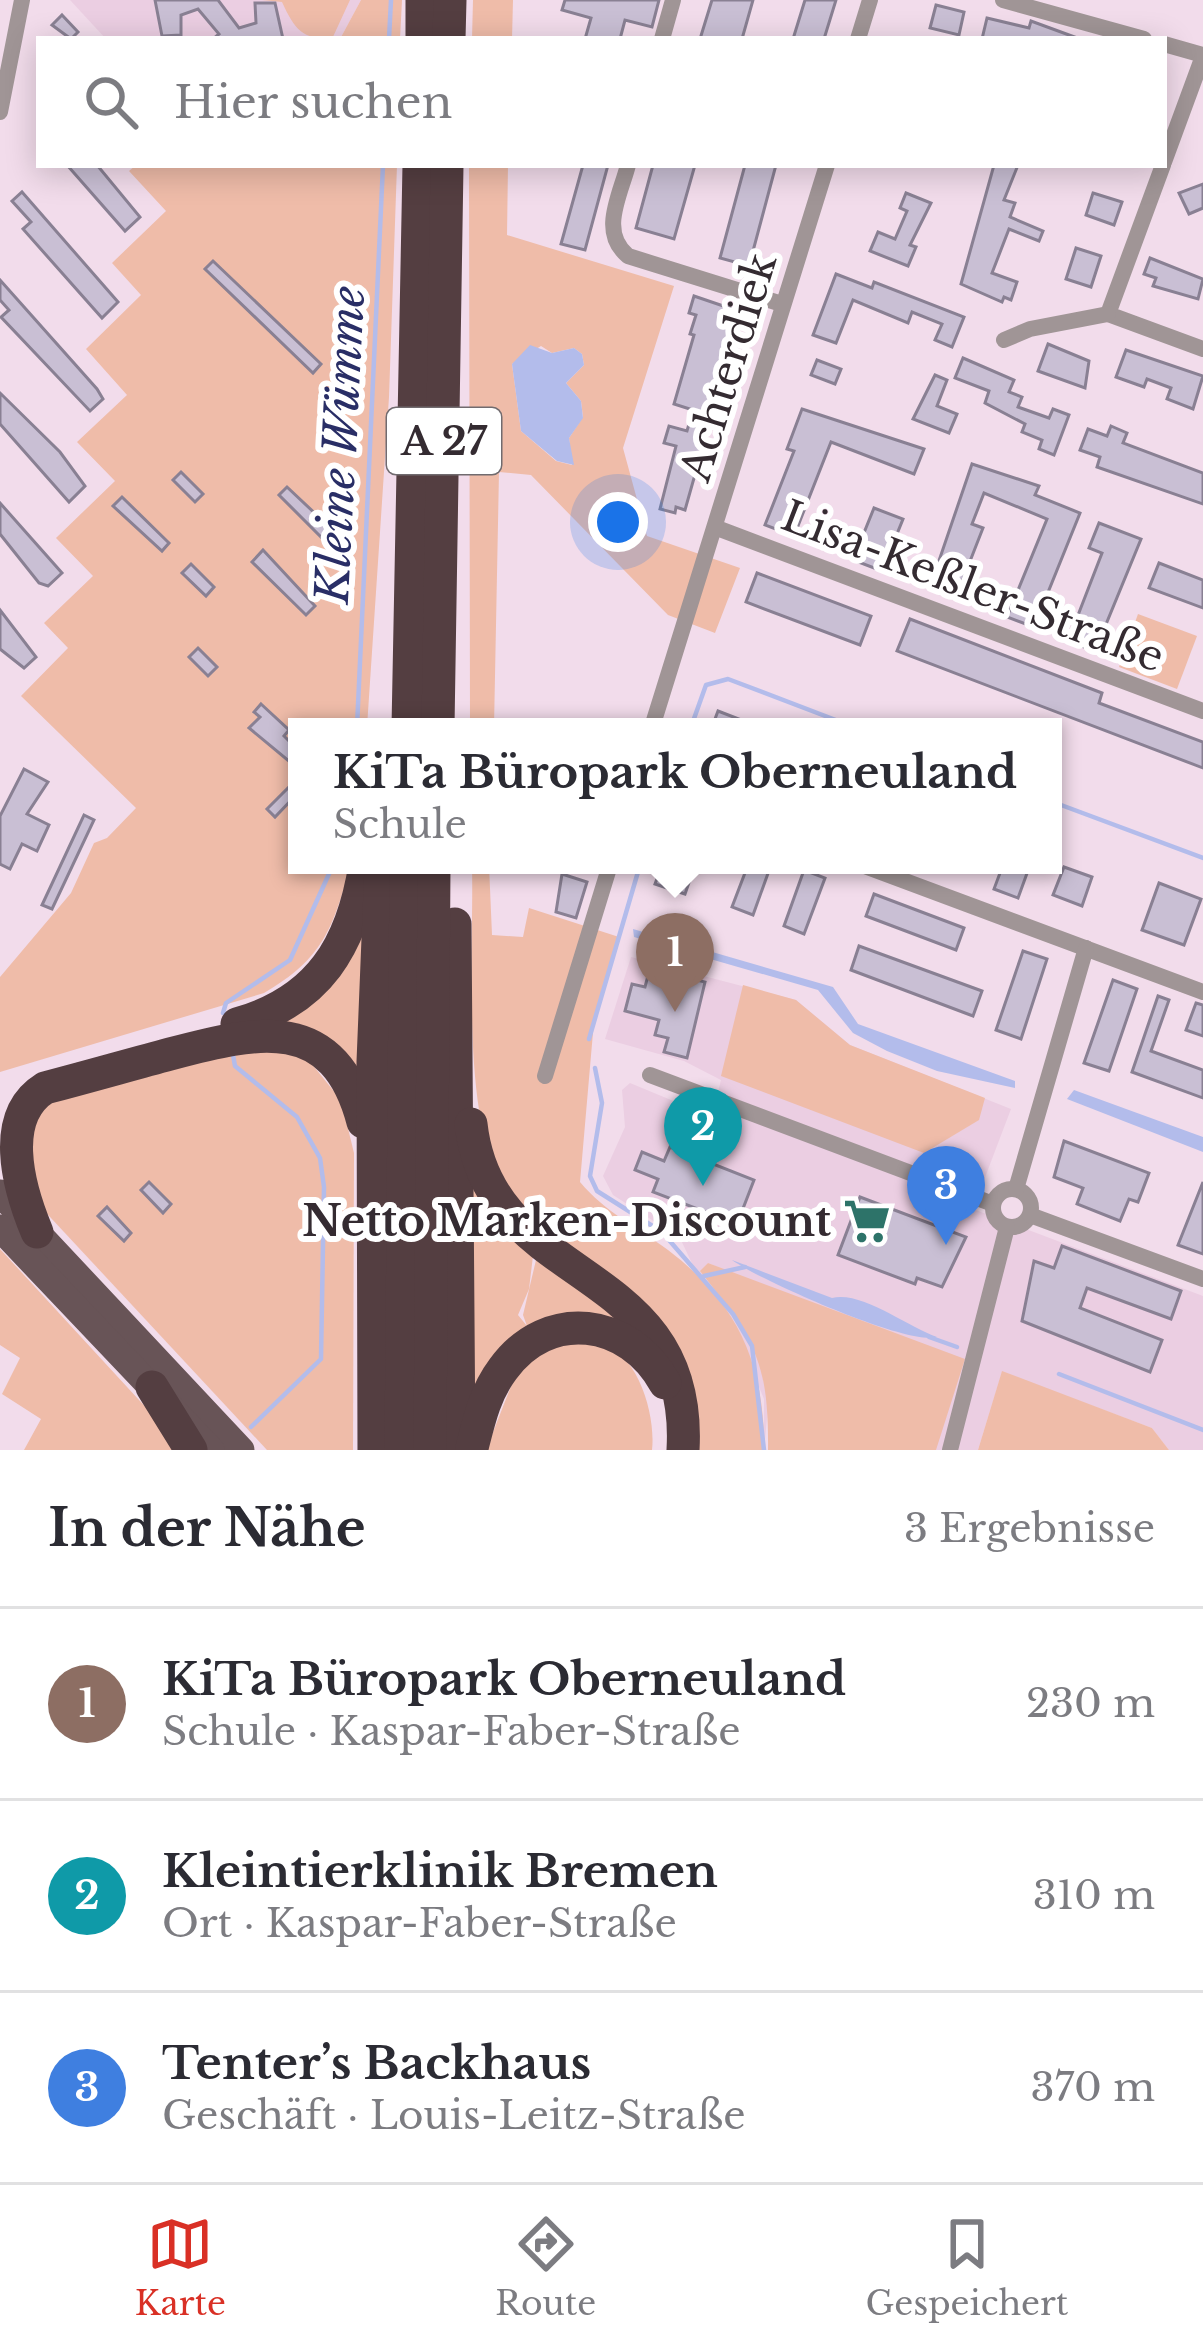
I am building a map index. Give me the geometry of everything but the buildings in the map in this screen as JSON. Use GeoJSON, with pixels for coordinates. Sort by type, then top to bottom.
{"type":"FeatureCollection","features":[{"type":"Feature","properties":{"kind":"highway"},"geometry":{"type":"LineString","coordinates":[[422,0],[422,36]]}},
{"type":"Feature","properties":{"kind":"highway"},"geometry":{"type":"LineString","coordinates":[[449,36],[450,0]]}},
{"type":"Feature","properties":{"kind":"highway","name":"A 27"},"geometry":{"type":"LineString","coordinates":[[408,718],[418,168]]}},
{"type":"Feature","properties":{"kind":"highway","name":"A 27"},"geometry":{"type":"LineString","coordinates":[[438,718],[447,168]]}},
{"type":"Feature","properties":{"kind":"highway"},"geometry":{"type":"LineString","coordinates":[[387,718],[397,547],[411,451]]}},
{"type":"Feature","properties":{"kind":"highway"},"geometry":{"type":"LineString","coordinates":[[442,632],[449,718]]}},
{"type":"Feature","properties":{"kind":"highway"},"geometry":{"type":"LineString","coordinates":[[0,1088],[253,1019],[293,1001],[327,970],[344,943],[363,874]]}},
{"type":"Feature","properties":{"kind":"highway"},"geometry":{"type":"LineString","coordinates":[[374,1450],[372,1159],[381,874]]}},
{"type":"Feature","properties":{"kind":"highway"},"geometry":{"type":"LineString","coordinates":[[401,1450],[406,874]]}},
{"type":"Feature","properties":{"kind":"highway"},"geometry":{"type":"LineString","coordinates":[[430,1450],[434,874]]}},
{"type":"Feature","properties":{"kind":"highway"},"geometry":{"type":"LineString","coordinates":[[453,874],[460,1450]]}},
{"type":"Feature","properties":{"kind":"highway"},"geometry":{"type":"LineString","coordinates":[[456,996],[472,1139],[490,1188],[521,1229],[628,1306],[660,1341],[680,1384],[683,1450]]}},
{"type":"Feature","properties":{"kind":"highway"},"geometry":{"type":"LineString","coordinates":[[37,1232],[6,1144],[9,1123],[27,1097],[248,1034],[301,1040],[335,1064],[357,1102],[372,1159]]}},
{"type":"Feature","properties":{"kind":"highway"},"geometry":{"type":"LineString","coordinates":[[472,1450],[483,1406],[503,1369],[534,1340],[570,1326],[617,1335],[648,1358],[669,1395],[671,1450]]}},
{"type":"Feature","properties":{"kind":"highway"},"geometry":{"type":"LineString","coordinates":[[152,1387],[191,1450]]}},
{"type":"Feature","properties":{"kind":"main road"},"geometry":{"type":"LineString","coordinates":[[0,1192],[242,1450]]}},
{"type":"Feature","properties":{"kind":"main road"},"geometry":{"type":"LineString","coordinates":[[0,1228],[211,1450]]}},
{"type":"Feature","properties":{"kind":"street"},"geometry":{"type":"LineString","coordinates":[[0,112],[22,0]]}},
{"type":"Feature","properties":{"kind":"street"},"geometry":{"type":"LineString","coordinates":[[663,36],[673,0]]}},
{"type":"Feature","properties":{"kind":"street"},"geometry":{"type":"LineString","coordinates":[[859,36],[870,0]]}},
{"type":"Feature","properties":{"kind":"street"},"geometry":{"type":"LineString","coordinates":[[1003,0],[1133,36]]}},
{"type":"Feature","properties":{"kind":"street"},"geometry":{"type":"LineString","coordinates":[[1167,45],[1203,56],[1167,153]]}},
{"type":"Feature","properties":{"kind":"street"},"geometry":{"type":"LineString","coordinates":[[627,168],[610,229],[614,245],[628,256],[782,304]]}},
{"type":"Feature","properties":{"kind":"street","name":"Achterdiek"},"geometry":{"type":"LineString","coordinates":[[655,718],[826,168]]}},
{"type":"Feature","properties":{"kind":"street"},"geometry":{"type":"LineString","coordinates":[[1108,314],[1162,168]]}},
{"type":"Feature","properties":{"kind":"street"},"geometry":{"type":"LineString","coordinates":[[1004,340],[1030,328],[1108,314],[1203,349]]}},
{"type":"Feature","properties":{"kind":"street","name":"Lisa-Keßler-Straße"},"geometry":{"type":"LineString","coordinates":[[717,528],[1203,711]]}},
{"type":"Feature","properties":{"kind":"street"},"geometry":{"type":"LineString","coordinates":[[545,1076],[607,874]]}},
{"type":"Feature","properties":{"kind":"street"},"geometry":{"type":"LineString","coordinates":[[886,874],[1203,992]]}},
{"type":"Feature","properties":{"kind":"street"},"geometry":{"type":"LineString","coordinates":[[1016,1189],[1086,949]]}},
{"type":"Feature","properties":{"kind":"street"},"geometry":{"type":"LineString","coordinates":[[650,1075],[993,1204]]}},
{"type":"Feature","properties":{"kind":"street"},"geometry":{"type":"LineString","coordinates":[[1016,1189],[1030,1202],[1030,1215],[1021,1225],[1006,1226],[995,1218],[993,1204],[1001,1192],[1016,1189]]}},
{"type":"Feature","properties":{"kind":"street"},"geometry":{"type":"LineString","coordinates":[[1030,1215],[1203,1279]]}},
{"type":"Feature","properties":{"kind":"street"},"geometry":{"type":"LineString","coordinates":[[950,1450],[1006,1226]]}},
{"type":"Feature","properties":{"kind":"shaded area"},"geometry":{"type":"Polygon","coordinates":[[[70,0],[361,0],[342,36],[103,36],[70,0]]]}},
{"type":"Feature","properties":{"kind":"shaded area"},"geometry":{"type":"Polygon","coordinates":[[[262,0],[350,0],[333,36],[306,35],[282,2],[262,0]]]}},
{"type":"Feature","properties":{"kind":"shaded area"},"geometry":{"type":"Polygon","coordinates":[[[361,0],[402,0],[400,36],[342,36],[361,0]]]}},
{"type":"Feature","properties":{"kind":"shaded area"},"geometry":{"type":"Polygon","coordinates":[[[473,0],[513,0],[512,36],[472,36],[473,0]]]}},
{"type":"Feature","properties":{"kind":"shaded area"},"geometry":{"type":"Polygon","coordinates":[[[397,168],[389,397],[368,718],[288,718],[288,874],[348,874],[323,940],[300,967],[264,993],[0,1072],[0,977],[71,893],[94,843],[107,838],[136,808],[21,696],[68,648],[44,623],[93,576],[56,538],[115,481],[77,442],[127,395],[86,349],[141,295],[112,263],[166,211],[129,171],[397,168]]]}},
{"type":"Feature","properties":{"kind":"shaded area"},"geometry":{"type":"Polygon","coordinates":[[[469,168],[508,168],[507,235],[674,286],[623,448],[647,536],[740,568],[715,633],[668,615],[531,475],[499,472],[494,718],[470,718],[469,168]],[[541,346],[512,364],[521,431],[556,461],[572,465],[569,438],[583,417],[581,401],[566,383],[584,365],[582,354],[574,348],[552,353],[541,346]]]}},
{"type":"Feature","properties":{"kind":"shaded area"},"geometry":{"type":"Polygon","coordinates":[[[1138,614],[1197,636],[1177,689],[1119,667],[1138,614]]]}},
{"type":"Feature","properties":{"kind":"shaded area"},"geometry":{"type":"Polygon","coordinates":[[[472,874],[489,874],[492,935],[523,937],[529,908],[619,937],[594,1021],[580,1182],[611,1211],[692,1270],[729,1314],[753,1363],[764,1450],[688,1450],[682,1373],[661,1324],[621,1285],[527,1214],[501,1182],[480,1115],[472,984],[472,874]]]}},
{"type":"Feature","properties":{"kind":"shaded area"},"geometry":{"type":"Polygon","coordinates":[[[365,898],[366,1095],[265,1020],[365,898]]]}},
{"type":"Feature","properties":{"kind":"shaded area"},"geometry":{"type":"Polygon","coordinates":[[[631,957],[796,1000],[850,1045],[1011,1109],[973,1209],[1203,1296],[1203,1450],[1169,1450],[1152,1428],[1002,1372],[978,1450],[925,1450],[802,1301],[708,1263],[701,1272],[754,1341],[769,1398],[764,1450],[764,1399],[730,1317],[697,1274],[680,1238],[613,1195],[603,1176],[625,1127],[622,1090],[630,1083],[712,1117],[721,1080],[684,1061],[605,1039],[631,957]]]}},
{"type":"Feature","properties":{"kind":"shaded area"},"geometry":{"type":"Polygon","coordinates":[[[743,985],[796,1000],[850,1045],[985,1098],[979,1120],[924,1153],[721,1076],[743,985]]]}},
{"type":"Feature","properties":{"kind":"shaded area"},"geometry":{"type":"Polygon","coordinates":[[[281,1049],[311,1063],[341,1100],[354,1153],[353,1450],[267,1450],[37,1203],[14,1121],[34,1098],[197,1058],[281,1049]]]}},
{"type":"Feature","properties":{"kind":"shaded area"},"geometry":{"type":"Polygon","coordinates":[[[465,1171],[533,1256],[529,1289],[518,1315],[527,1326],[523,1315],[536,1260],[601,1296],[629,1318],[569,1319],[468,1408],[465,1171]]]}},
{"type":"Feature","properties":{"kind":"shaded area"},"geometry":{"type":"Polygon","coordinates":[[[0,1249],[151,1413],[178,1450],[24,1450],[41,1419],[2,1394],[20,1358],[0,1345],[0,1249]]]}},
{"type":"Feature","properties":{"kind":"shaded area"},"geometry":{"type":"Polygon","coordinates":[[[708,1263],[965,1359],[936,1450],[768,1450],[765,1394],[755,1353],[734,1315],[700,1271],[708,1263]]]}},
{"type":"Feature","properties":{"kind":"shaded area"},"geometry":{"type":"Polygon","coordinates":[[[558,1342],[598,1342],[624,1358],[642,1386],[651,1420],[652,1450],[486,1450],[517,1371],[558,1342]]]}},
{"type":"Feature","properties":{"kind":"shaded area"},"geometry":{"type":"Polygon","coordinates":[[[1002,1371],[1152,1428],[1169,1450],[978,1450],[1002,1371]]]}},
{"type":"Feature","properties":{"kind":"water"},"geometry":{"type":"Polygon","coordinates":[[[530,345],[552,353],[574,348],[582,354],[584,365],[566,383],[581,401],[583,418],[569,438],[574,465],[557,461],[521,431],[512,364],[530,345]]]}},
{"type":"Feature","properties":{"kind":"water"},"geometry":{"type":"Polygon","coordinates":[[[633,929],[833,987],[858,1024],[1015,1081],[1015,1088],[937,1071],[887,1051],[853,1033],[818,990],[634,937],[633,929]]]}},
{"type":"Feature","properties":{"kind":"water"},"geometry":{"type":"Polygon","coordinates":[[[1074,1090],[1203,1137],[1203,1152],[1067,1099],[1074,1090]]]}},
{"type":"Feature","properties":{"kind":"water"},"geometry":{"type":"Polygon","coordinates":[[[732,1260],[832,1298],[871,1305],[937,1337],[867,1322],[732,1260]]]}},
{"type":"Feature","properties":{"kind":"waterway","name":"Kleine Wümme"},"geometry":{"type":"LineString","coordinates":[[389,36],[391,0]]}},
{"type":"Feature","properties":{"kind":"waterway","name":"Kleine Wümme"},"geometry":{"type":"LineString","coordinates":[[357,718],[383,168]]}},
{"type":"Feature","properties":{"kind":"waterway"},"geometry":{"type":"LineString","coordinates":[[694,718],[706,685],[728,679],[830,718]]}},
{"type":"Feature","properties":{"kind":"waterway"},"geometry":{"type":"LineString","coordinates":[[1062,805],[1203,858]]}},
{"type":"Feature","properties":{"kind":"waterway","name":"Kleine Wümme"},"geometry":{"type":"LineString","coordinates":[[223,1013],[226,1003],[290,960],[329,874]]}},
{"type":"Feature","properties":{"kind":"waterway"},"geometry":{"type":"LineString","coordinates":[[589,1039],[637,874]]}},
{"type":"Feature","properties":{"kind":"waterway","name":"Kleine Wümme"},"geometry":{"type":"LineString","coordinates":[[233,1055],[235,1066],[297,1117],[320,1158],[324,1187],[321,1359],[251,1427]]}},
{"type":"Feature","properties":{"kind":"waterway"},"geometry":{"type":"LineString","coordinates":[[595,1068],[602,1103],[590,1176],[597,1191],[662,1232],[733,1314],[752,1346],[764,1450]]}},
{"type":"Feature","properties":{"kind":"waterway"},"geometry":{"type":"LineString","coordinates":[[704,1276],[745,1267]]}},
{"type":"Feature","properties":{"kind":"waterway"},"geometry":{"type":"LineString","coordinates":[[929,1337],[957,1347]]}},
{"type":"Feature","properties":{"kind":"waterway"},"geometry":{"type":"LineString","coordinates":[[1059,1374],[1203,1430]]}},
{"type":"Feature","properties":{"kind":"place","name":"KiTa Büropark Oberneuland"},"geometry":{"type":"Point","coordinates":[675,1012]}},
{"type":"Feature","properties":{"kind":"place","name":"Kleintierklinik Bremen"},"geometry":{"type":"Point","coordinates":[703,1186]}},
{"type":"Feature","properties":{"kind":"place","name":"Netto Marken-Discount"},"geometry":{"type":"Point","coordinates":[867,1221]}},
{"type":"Feature","properties":{"kind":"place","name":"Tenter’s Backhaus"},"geometry":{"type":"Point","coordinates":[946,1245]}}]}
